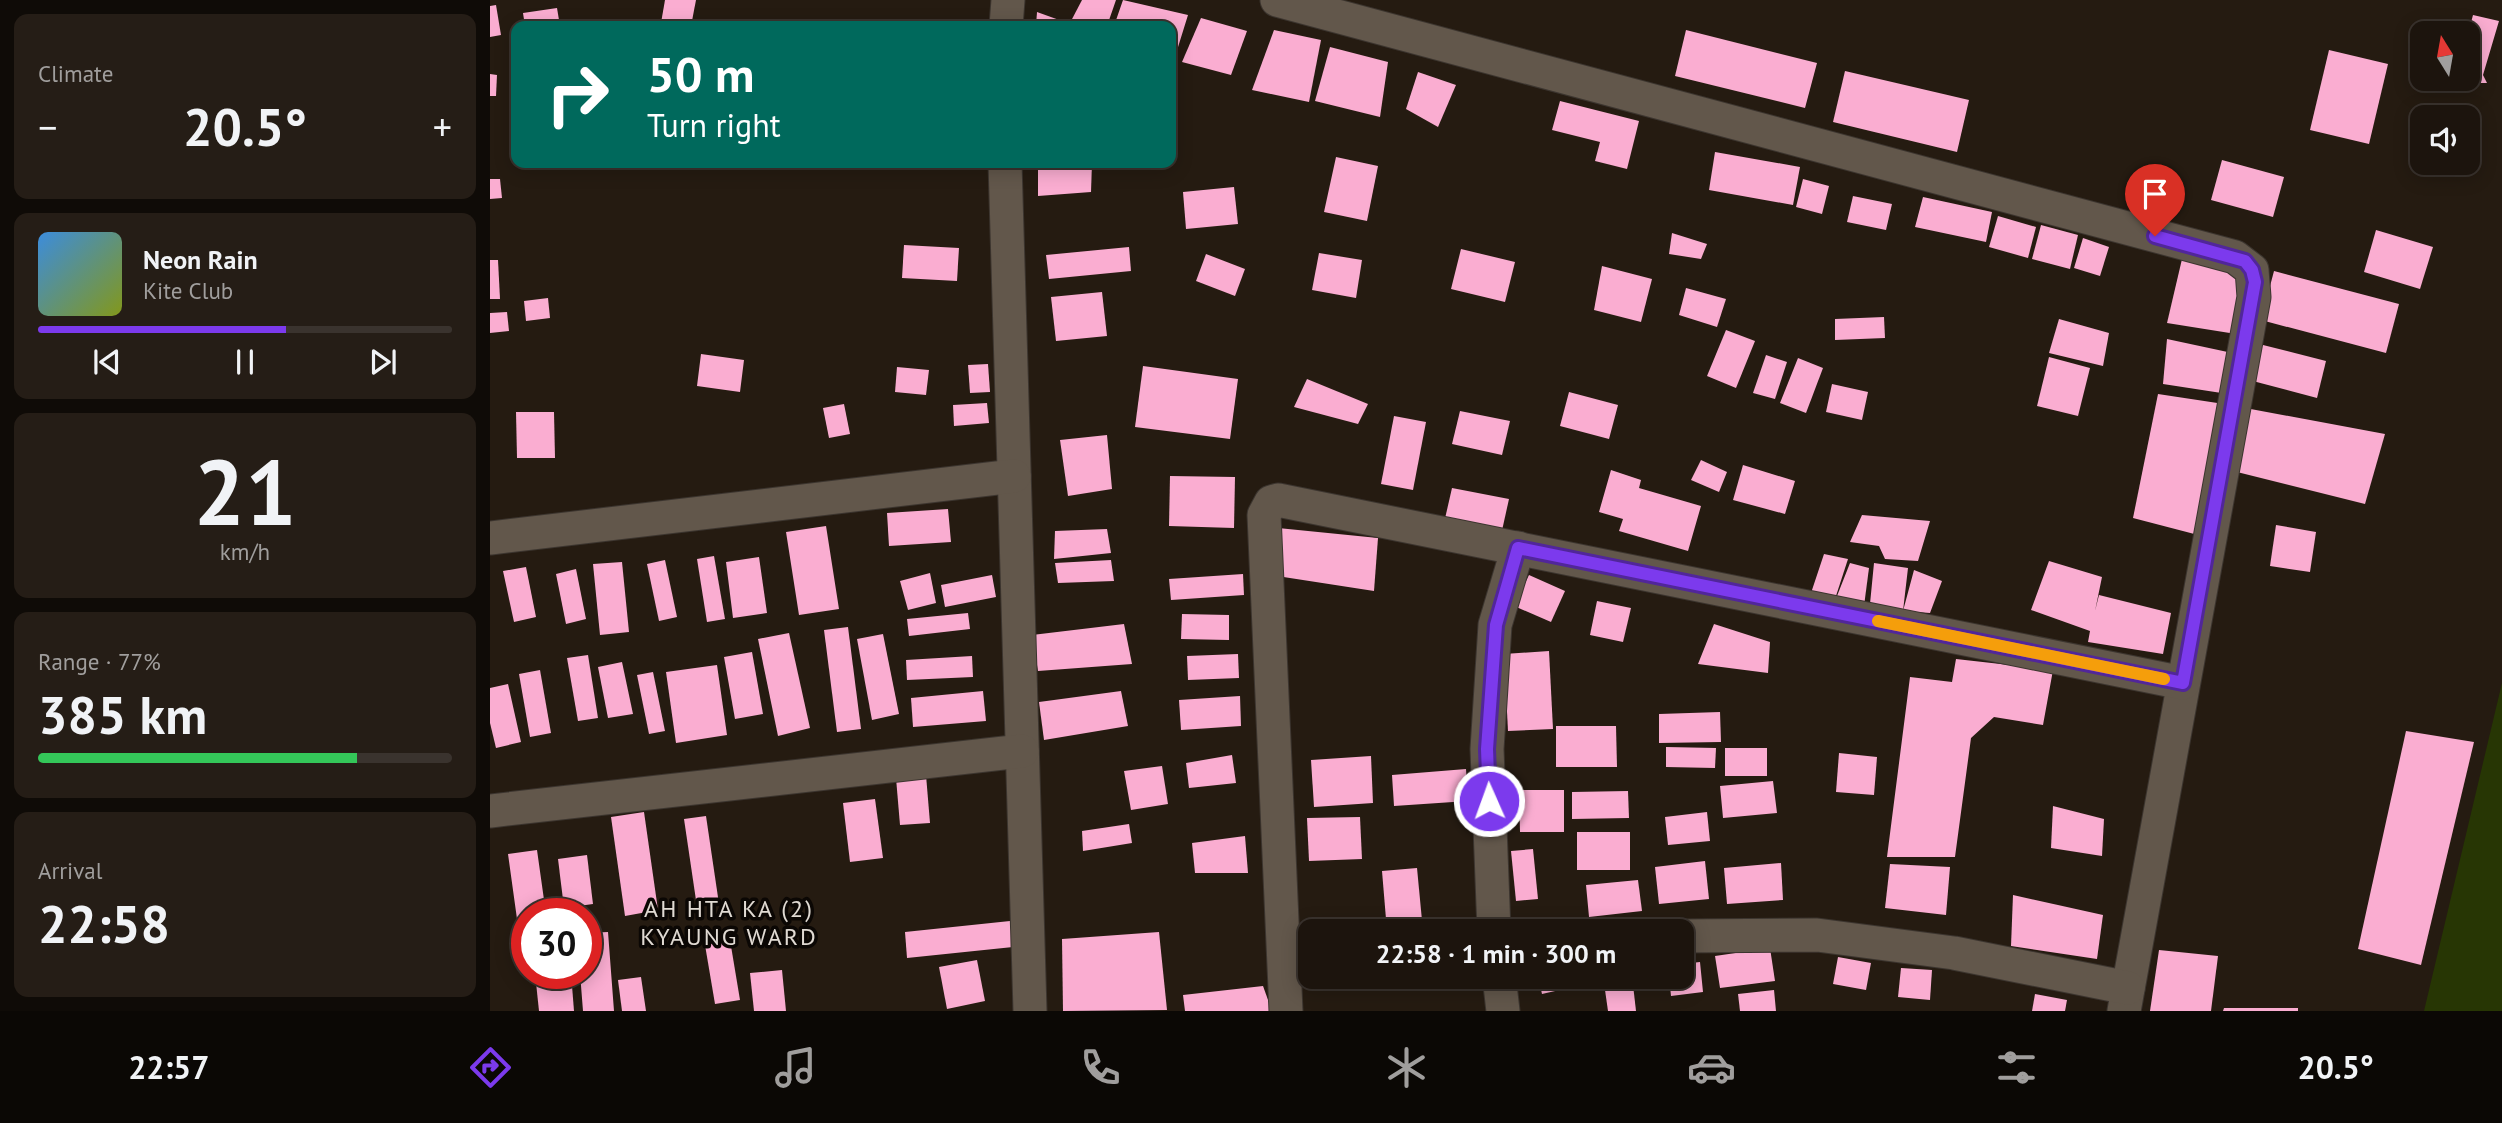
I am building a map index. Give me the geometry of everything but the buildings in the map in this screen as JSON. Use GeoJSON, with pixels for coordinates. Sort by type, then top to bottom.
{"type":"FeatureCollection","features":[{"type":"Feature","properties":{"kind":"street"},"geometry":{"type":"LineString","coordinates":[[1007,21],[1009,0]]}},
{"type":"Feature","properties":{"kind":"street"},"geometry":{"type":"LineString","coordinates":[[1277,0],[2245,261],[2252,270],[2254,297],[2126,1000],[1954,953],[1817,936],[1694,936]]}},
{"type":"Feature","properties":{"kind":"street"},"geometry":{"type":"LineString","coordinates":[[1005,168],[1030,1011]]}},
{"type":"Feature","properties":{"kind":"street"},"geometry":{"type":"LineString","coordinates":[[490,538],[1014,476]]}},
{"type":"Feature","properties":{"kind":"street"},"geometry":{"type":"LineString","coordinates":[[1286,1011],[1297,967],[1264,515],[1266,506],[1278,500],[2183,683]]}},
{"type":"Feature","properties":{"kind":"street"},"geometry":{"type":"LineString","coordinates":[[1494,919],[1487,749],[1496,625],[1518,548]]}},
{"type":"Feature","properties":{"kind":"street"},"geometry":{"type":"LineString","coordinates":[[490,811],[1022,751]]}},
{"type":"Feature","properties":{"kind":"street"},"geometry":{"type":"LineString","coordinates":[[1500,989],[1503,1011]]}},
{"type":"Feature","properties":{"kind":"green space"},"geometry":{"type":"Polygon","coordinates":[[[2502,683],[2502,1011],[2424,1011],[2502,683]]]}},
{"type":"Feature","properties":{"kind":"slow traffic"},"geometry":{"type":"LineString","coordinates":[[1878,621],[2164,679]]}},
{"type":"Feature","properties":{"kind":"district","name":"AH HTA KA (2) KYAUNG WARD"},"geometry":{"type":"Point","coordinates":[729,922]}},
{"type":"Feature","properties":{"kind":"route"},"geometry":{"type":"LineString","coordinates":[[1489,801],[1487,749],[1496,625],[1518,548],[2183,683],[2255,282],[2252,270],[2245,261],[2155,236]]}}]}
